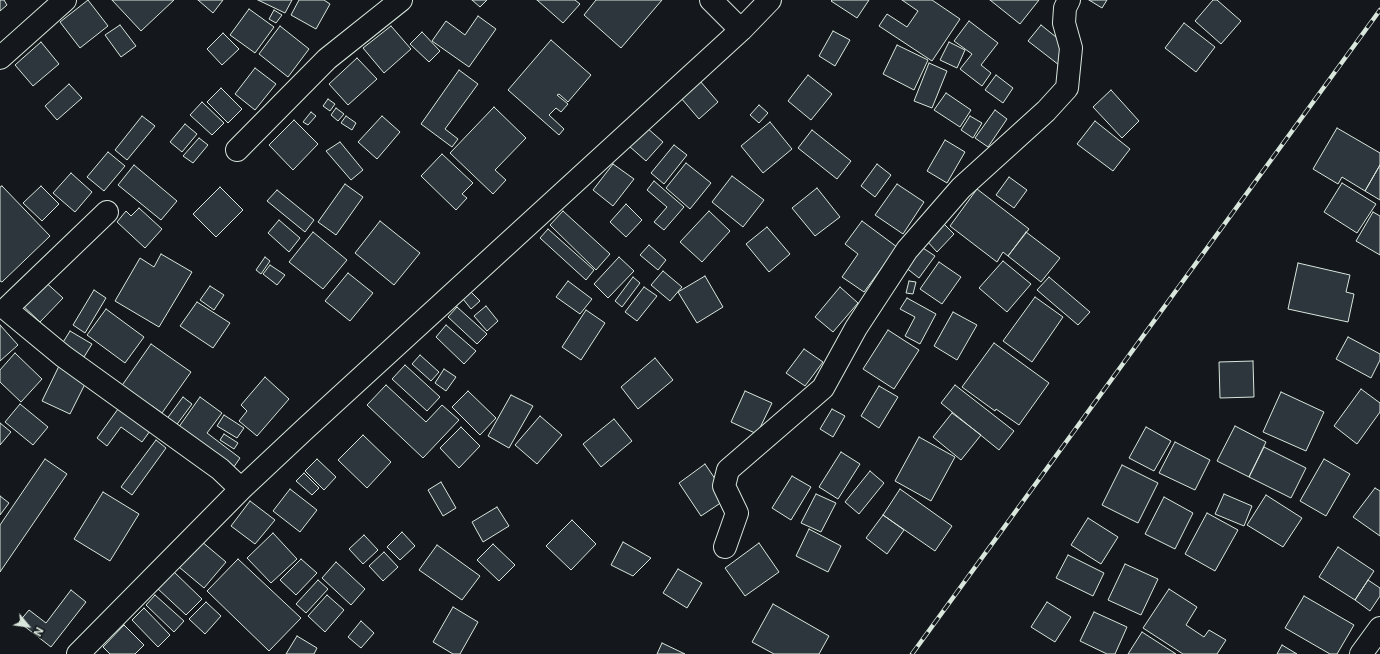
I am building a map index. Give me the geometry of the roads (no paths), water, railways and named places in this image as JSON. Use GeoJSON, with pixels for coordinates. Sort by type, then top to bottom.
{"type":"FeatureCollection","features":[{"type":"Feature","properties":{"kind":"street"},"geometry":{"type":"LineString","coordinates":[[0,58],[65,0]]}},
{"type":"Feature","properties":{"kind":"street"},"geometry":{"type":"LineString","coordinates":[[237,150],[327,58],[401,0]]}},
{"type":"Feature","properties":{"kind":"street"},"geometry":{"type":"LineString","coordinates":[[711,0],[741,30]]}},
{"type":"Feature","properties":{"kind":"street"},"geometry":{"type":"LineString","coordinates":[[78,654],[241,489],[459,286],[741,30],[770,0]]}},
{"type":"Feature","properties":{"kind":"street"},"geometry":{"type":"LineString","coordinates":[[725,547],[737,513],[724,486],[728,470],[822,388],[856,328],[907,250],[961,188],[1046,111],[1067,88],[1071,48],[1064,23],[1065,8],[1069,0]]}},
{"type":"Feature","properties":{"kind":"street"},"geometry":{"type":"LineString","coordinates":[[107,212],[3,311],[220,470],[241,489]]}},
{"type":"Feature","properties":{"kind":"street"},"geometry":{"type":"LineString","coordinates":[[1360,654],[1380,628]]}},
{"type":"Feature","properties":{"kind":"railway"},"geometry":{"type":"LineString","coordinates":[[912,654],[1380,10]]}}]}
